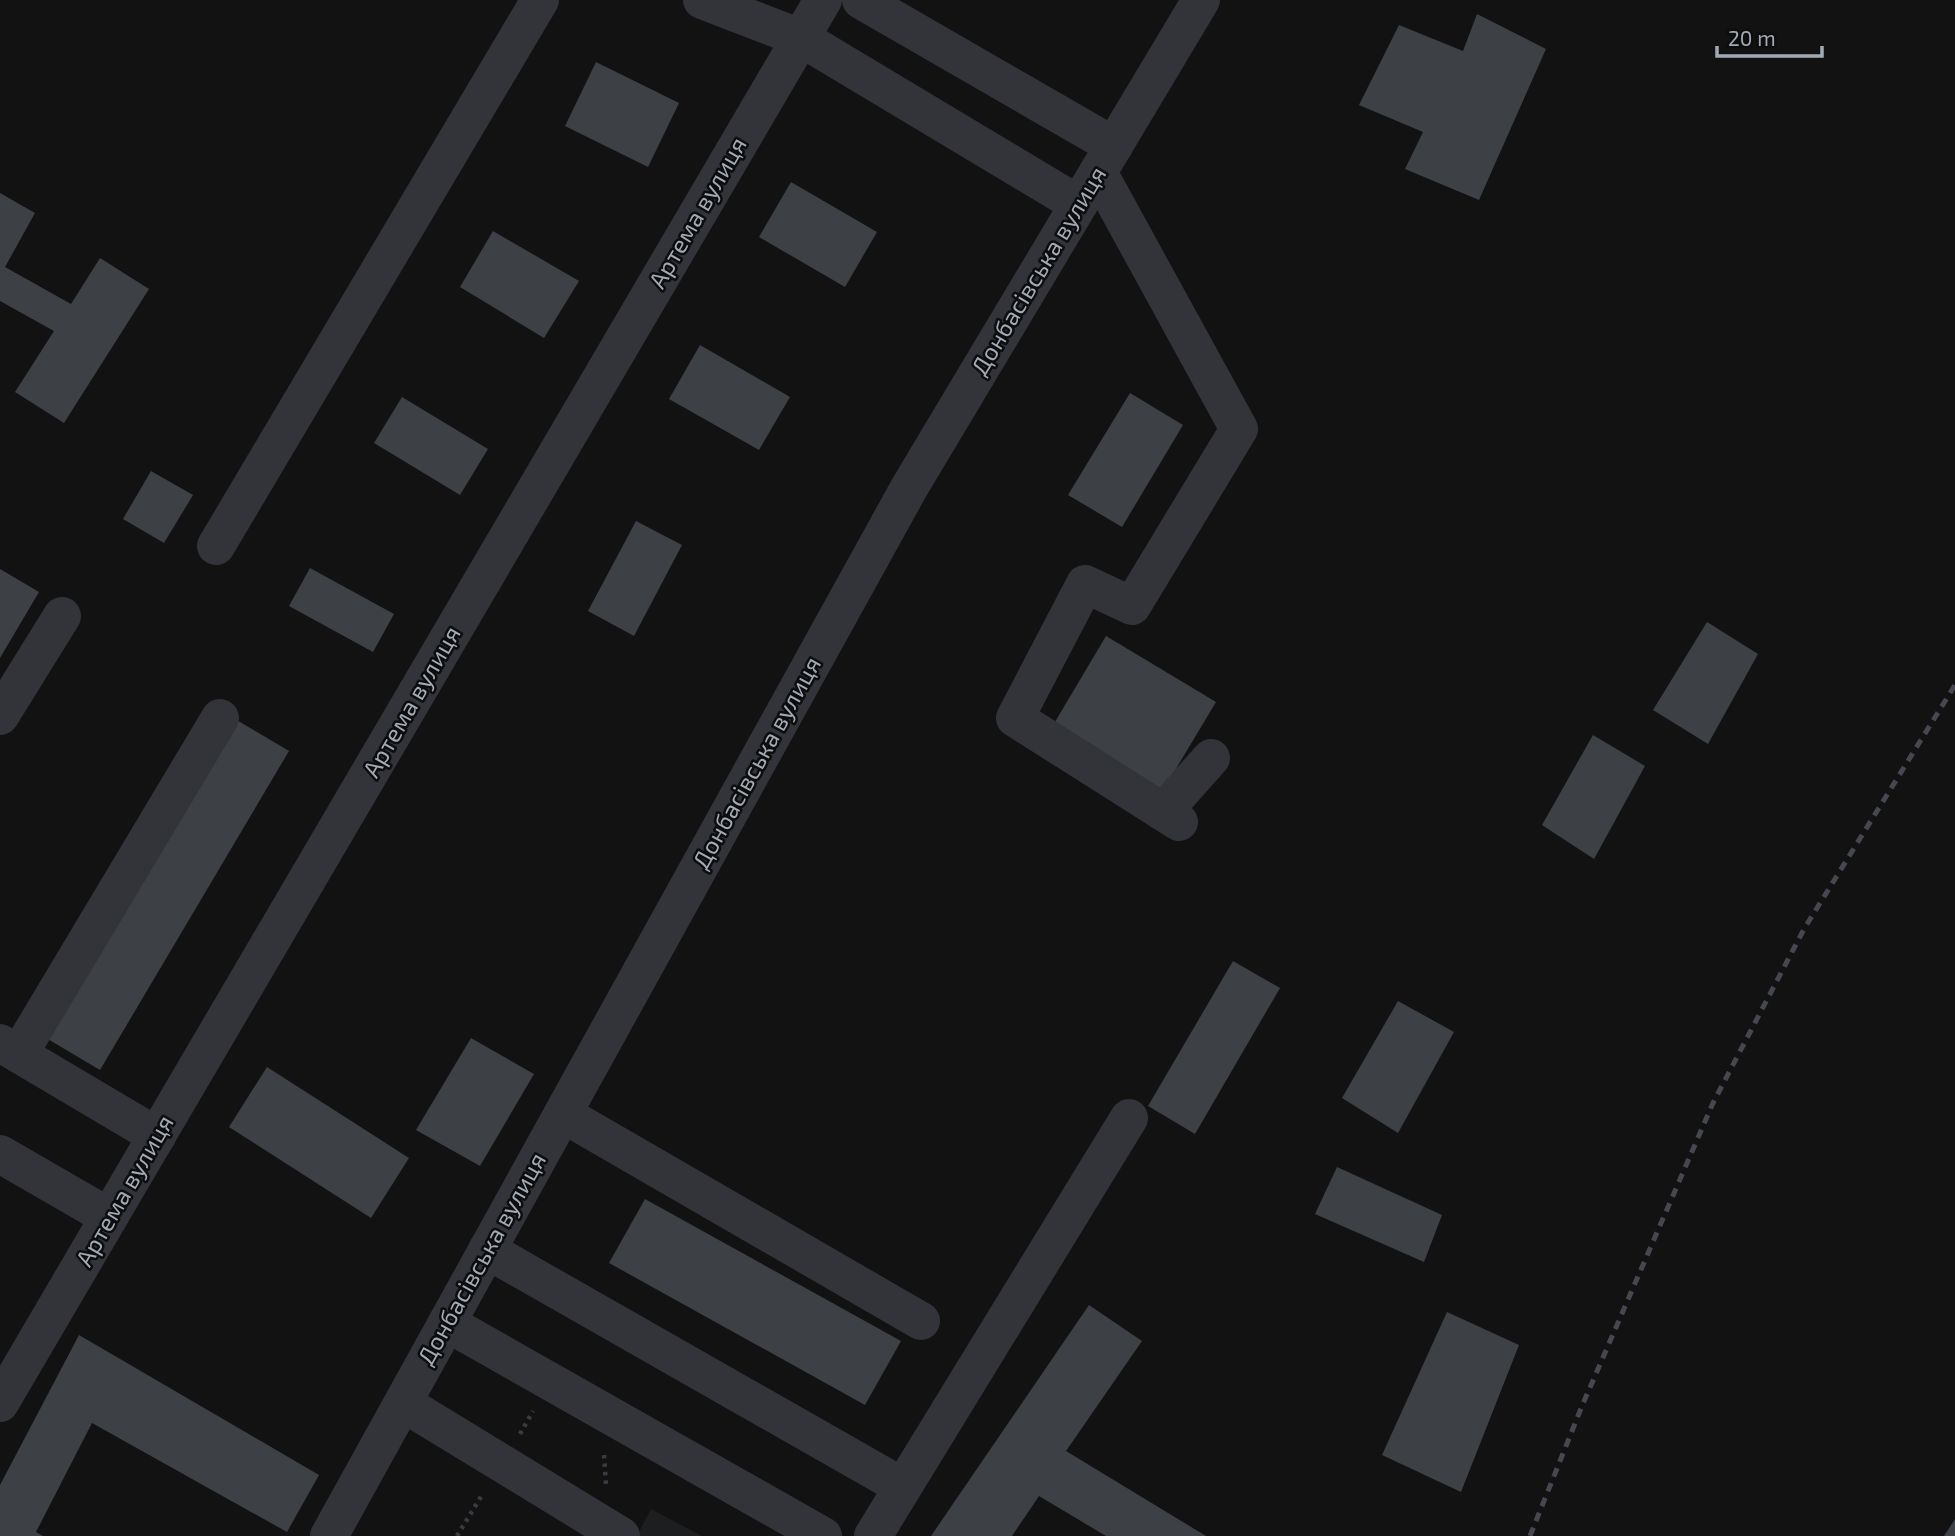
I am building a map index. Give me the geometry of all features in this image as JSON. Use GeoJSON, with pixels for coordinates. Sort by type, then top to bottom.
{"type":"FeatureCollection","features":[{"type":"Feature","properties":{"kind":"street"},"geometry":{"type":"LineString","coordinates":[[216,546],[540,0]]}},
{"type":"Feature","properties":{"kind":"street"},"geometry":{"type":"LineString","coordinates":[[702,0],[801,38],[1079,204]]}},
{"type":"Feature","properties":{"kind":"street","name":"Артема вулиця"},"geometry":{"type":"LineString","coordinates":[[0,1404],[823,0]]}},
{"type":"Feature","properties":{"kind":"street"},"geometry":{"type":"LineString","coordinates":[[861,0],[1106,159],[1239,429],[1132,606],[1085,584],[1015,718],[1171,817],[1211,758]]}},
{"type":"Feature","properties":{"kind":"street","name":"Донбасівська вулиця"},"geometry":{"type":"LineString","coordinates":[[329,1536],[909,488],[1201,0]]}},
{"type":"Feature","properties":{"kind":"street"},"geometry":{"type":"LineString","coordinates":[[0,716],[62,616]]}},
{"type":"Feature","properties":{"kind":"street"},"geometry":{"type":"LineString","coordinates":[[157,1136],[10,1048],[220,718]]}},
{"type":"Feature","properties":{"kind":"street"},"geometry":{"type":"LineString","coordinates":[[563,1114],[921,1321]]}},
{"type":"Feature","properties":{"kind":"street"},"geometry":{"type":"LineString","coordinates":[[873,1536],[1129,1118]]}},
{"type":"Feature","properties":{"kind":"street"},"geometry":{"type":"LineString","coordinates":[[0,1154],[110,1217]]}},
{"type":"Feature","properties":{"kind":"street"},"geometry":{"type":"LineString","coordinates":[[487,1250],[903,1487]]}},
{"type":"Feature","properties":{"kind":"street"},"geometry":{"type":"LineString","coordinates":[[447,1323],[823,1536]]}},
{"type":"Feature","properties":{"kind":"street"},"geometry":{"type":"LineString","coordinates":[[403,1403],[621,1536]]}},
{"type":"Feature","properties":{"kind":"shaded area"},"geometry":{"type":"Polygon","coordinates":[[[651,1509],[702,1536],[637,1536],[651,1509]]]}},
{"type":"Feature","properties":{"kind":"building"},"geometry":{"type":"Polygon","coordinates":[[[1477,14],[1546,49],[1479,200],[1405,169],[1423,132],[1359,105],[1399,25],[1463,51],[1477,14]]]}},
{"type":"Feature","properties":{"kind":"building"},"geometry":{"type":"Polygon","coordinates":[[[596,62],[679,103],[648,167],[565,126],[596,62]]]}},
{"type":"Feature","properties":{"kind":"building"},"geometry":{"type":"Polygon","coordinates":[[[791,182],[877,232],[845,287],[759,237],[791,182]]]}},
{"type":"Feature","properties":{"kind":"building"},"geometry":{"type":"Polygon","coordinates":[[[0,193],[35,213],[5,267],[71,304],[100,258],[149,289],[64,423],[15,392],[54,331],[0,301],[0,193]]]}},
{"type":"Feature","properties":{"kind":"building"},"geometry":{"type":"Polygon","coordinates":[[[493,231],[579,281],[544,338],[460,287],[493,231]]]}},
{"type":"Feature","properties":{"kind":"building"},"geometry":{"type":"Polygon","coordinates":[[[700,345],[790,397],[759,450],[669,399],[700,345]]]}},
{"type":"Feature","properties":{"kind":"building"},"geometry":{"type":"Polygon","coordinates":[[[1130,393],[1183,425],[1122,527],[1068,495],[1130,393]]]}},
{"type":"Feature","properties":{"kind":"building"},"geometry":{"type":"Polygon","coordinates":[[[402,397],[488,449],[460,495],[374,443],[402,397]]]}},
{"type":"Feature","properties":{"kind":"building"},"geometry":{"type":"Polygon","coordinates":[[[151,471],[193,495],[164,543],[123,519],[151,471]]]}},
{"type":"Feature","properties":{"kind":"building"},"geometry":{"type":"Polygon","coordinates":[[[636,521],[682,545],[634,636],[588,611],[636,521]]]}},
{"type":"Feature","properties":{"kind":"building"},"geometry":{"type":"Polygon","coordinates":[[[310,568],[394,614],[373,652],[289,606],[310,568]]]}},
{"type":"Feature","properties":{"kind":"building"},"geometry":{"type":"Polygon","coordinates":[[[0,569],[39,592],[0,658],[0,569]]]}},
{"type":"Feature","properties":{"kind":"building"},"geometry":{"type":"Polygon","coordinates":[[[1707,622],[1758,654],[1708,744],[1653,710],[1707,622]]]}},
{"type":"Feature","properties":{"kind":"building"},"geometry":{"type":"Polygon","coordinates":[[[1106,636],[1216,702],[1159,797],[1049,732],[1106,636]]]}},
{"type":"Feature","properties":{"kind":"building"},"geometry":{"type":"Polygon","coordinates":[[[230,716],[289,751],[100,1070],[41,1035],[230,716]]]}},
{"type":"Feature","properties":{"kind":"building"},"geometry":{"type":"Polygon","coordinates":[[[1593,735],[1645,766],[1594,859],[1542,825],[1593,735]]]}},
{"type":"Feature","properties":{"kind":"building"},"geometry":{"type":"Polygon","coordinates":[[[1233,961],[1280,988],[1195,1134],[1148,1106],[1233,961]]]}},
{"type":"Feature","properties":{"kind":"building"},"geometry":{"type":"Polygon","coordinates":[[[1398,1001],[1454,1032],[1398,1133],[1342,1098],[1398,1001]]]}},
{"type":"Feature","properties":{"kind":"building"},"geometry":{"type":"Polygon","coordinates":[[[471,1038],[534,1074],[480,1166],[416,1130],[471,1038]]]}},
{"type":"Feature","properties":{"kind":"building"},"geometry":{"type":"Polygon","coordinates":[[[267,1067],[409,1158],[371,1218],[229,1127],[267,1067]]]}},
{"type":"Feature","properties":{"kind":"building"},"geometry":{"type":"Polygon","coordinates":[[[1337,1167],[1442,1215],[1424,1262],[1315,1214],[1337,1167]]]}},
{"type":"Feature","properties":{"kind":"building"},"geometry":{"type":"Polygon","coordinates":[[[645,1199],[901,1341],[865,1405],[609,1263],[645,1199]]]}},
{"type":"Feature","properties":{"kind":"building"},"geometry":{"type":"Polygon","coordinates":[[[1089,1305],[1142,1341],[1066,1451],[1206,1536],[1106,1536],[1039,1496],[1012,1536],[931,1536],[1089,1305]]]}},
{"type":"Feature","properties":{"kind":"building"},"geometry":{"type":"Polygon","coordinates":[[[1447,1312],[1519,1345],[1461,1492],[1382,1455],[1447,1312]]]}},
{"type":"Feature","properties":{"kind":"building"},"geometry":{"type":"Polygon","coordinates":[[[79,1335],[319,1475],[287,1532],[92,1423],[36,1532],[43,1536],[0,1536],[0,1485],[79,1335]]]}},
{"type":"Feature","properties":{"kind":"building"},"geometry":{"type":"Polygon","coordinates":[[[1955,1519],[1955,1536],[1944,1536],[1955,1519]]]}},
{"type":"Feature","properties":{"kind":"railway"},"geometry":{"type":"LineString","coordinates":[[1530,1536],[1582,1406],[1713,1103],[1804,929],[1955,685]]}}]}
